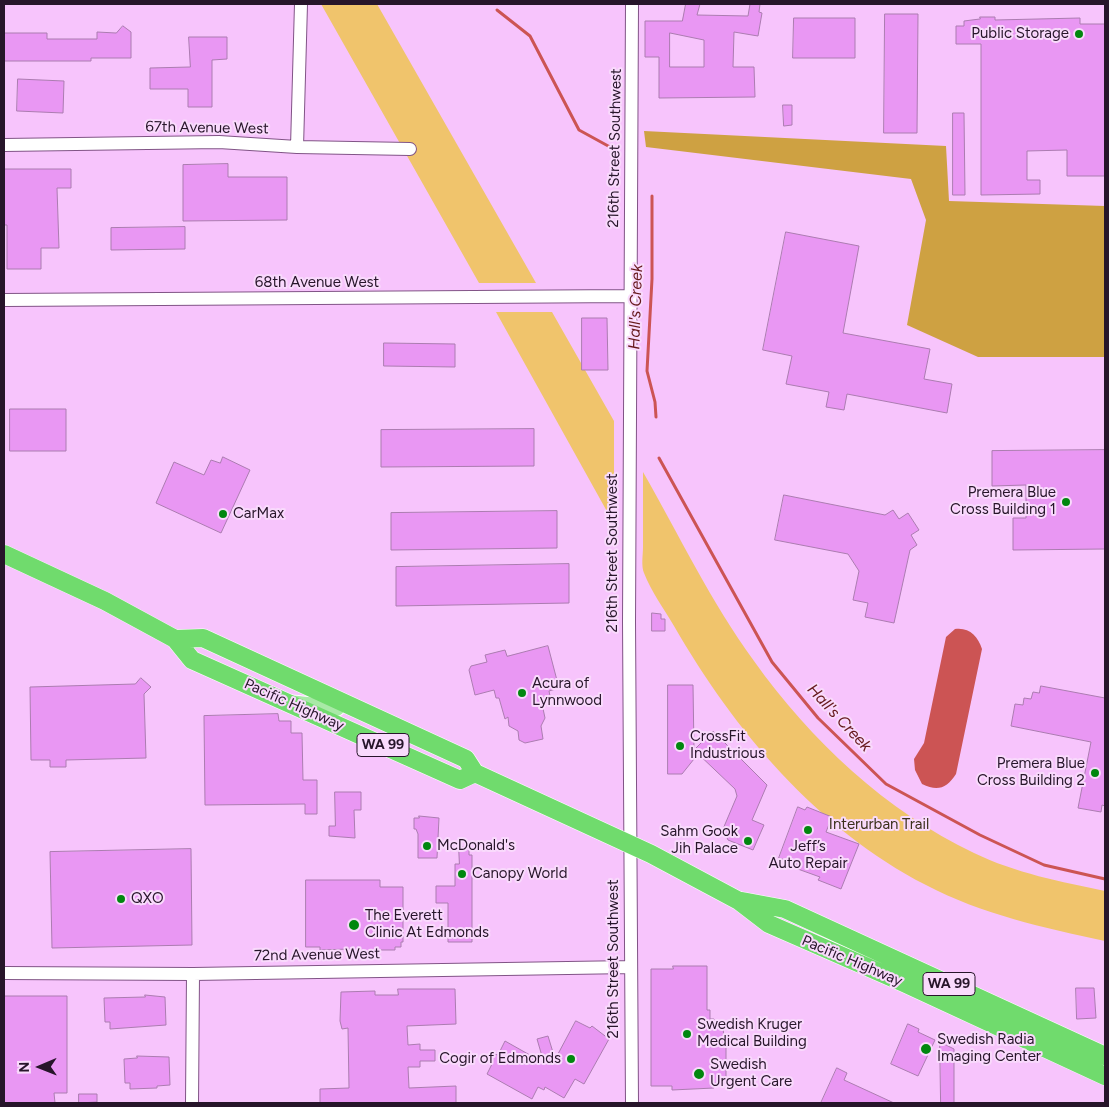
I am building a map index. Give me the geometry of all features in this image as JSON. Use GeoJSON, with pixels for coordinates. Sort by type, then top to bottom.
{"type":"FeatureCollection","features":[{"type":"Feature","properties":{"kind":"highway","name":"Pacific Highway"},"geometry":{"type":"LineString","coordinates":[[4,554],[105,601],[175,639],[192,660],[460,780],[475,772]]}},
{"type":"Feature","properties":{"kind":"highway","name":"Pacific Highway"},"geometry":{"type":"LineString","coordinates":[[175,639],[203,638],[466,759],[475,772],[631,845],[739,901],[769,924],[904,983],[1105,1076]]}},
{"type":"Feature","properties":{"kind":"highway","name":"Pacific Highway"},"geometry":{"type":"LineString","coordinates":[[739,901],[785,909],[1105,1056]]}},
{"type":"Feature","properties":{"kind":"main road"},"geometry":{"type":"LineString","coordinates":[[290,703],[321,704],[335,709],[341,702]]}},
{"type":"Feature","properties":{"kind":"street"},"geometry":{"type":"LineString","coordinates":[[297,147],[301,4]]}},
{"type":"Feature","properties":{"kind":"street","name":"216th Street Southwest"},"geometry":{"type":"LineString","coordinates":[[632,4],[630,296],[630,968],[632,1103]]}},
{"type":"Feature","properties":{"kind":"street","name":"67th Avenue West"},"geometry":{"type":"LineString","coordinates":[[4,145],[219,142],[297,147],[410,149]]}},
{"type":"Feature","properties":{"kind":"street","name":"68th Avenue West"},"geometry":{"type":"LineString","coordinates":[[4,300],[630,296]]}},
{"type":"Feature","properties":{"kind":"street","name":"72nd Avenue West"},"geometry":{"type":"LineString","coordinates":[[4,973],[192,974],[630,968]]}},
{"type":"Feature","properties":{"kind":"street"},"geometry":{"type":"LineString","coordinates":[[192,974],[192,1103]]}},
{"type":"Feature","properties":{"kind":"green space"},"geometry":{"type":"Polygon","coordinates":[[[321,4],[377,4],[536,283],[479,283],[321,4]]]}},
{"type":"Feature","properties":{"kind":"green space"},"geometry":{"type":"Polygon","coordinates":[[[496,312],[552,312],[614,421],[614,524],[496,312]]]}},
{"type":"Feature","properties":{"kind":"green space","name":"Interurban Trail"},"geometry":{"type":"Polygon","coordinates":[[[643,472],[709,592],[738,639],[776,690],[825,746],[881,795],[911,817],[974,853],[1022,871],[1105,891],[1105,941],[1013,919],[969,904],[926,885],[886,862],[849,836],[814,806],[782,774],[751,739],[723,702],[698,665],[647,580],[642,564],[643,472]]]}},
{"type":"Feature","properties":{"kind":"shaded area"},"geometry":{"type":"Polygon","coordinates":[[[644,131],[946,146],[949,201],[1105,206],[1105,357],[978,357],[907,325],[926,220],[911,179],[646,147],[644,131]]]}},
{"type":"Feature","properties":{"kind":"shaded area"},"geometry":{"type":"Polygon","coordinates":[[[955,629],[965,629],[972,633],[982,649],[956,774],[946,785],[933,788],[922,784],[915,770],[914,759],[924,743],[946,637],[955,629]]]}},
{"type":"Feature","properties":{"kind":"building"},"geometry":{"type":"Polygon","coordinates":[[[686,4],[700,4],[697,15],[748,16],[750,4],[760,4],[759,12],[762,13],[758,36],[734,32],[733,67],[754,67],[755,97],[659,98],[659,57],[645,57],[645,21],[682,21],[686,4]],[[670,33],[670,67],[704,67],[704,40],[670,33]]]}},
{"type":"Feature","properties":{"kind":"building"},"geometry":{"type":"Polygon","coordinates":[[[885,14],[918,14],[917,133],[884,133],[885,14]]]}},
{"type":"Feature","properties":{"kind":"building"},"geometry":{"type":"Polygon","coordinates":[[[980,17],[995,17],[995,20],[1080,18],[1080,24],[1105,24],[1105,176],[1067,176],[1067,150],[1027,151],[1027,180],[1040,180],[1040,194],[981,195],[981,44],[956,44],[956,26],[964,26],[964,21],[980,19],[980,17]]]}},
{"type":"Feature","properties":{"kind":"building"},"geometry":{"type":"Polygon","coordinates":[[[794,18],[855,18],[855,58],[793,58],[794,18]]]}},
{"type":"Feature","properties":{"kind":"building"},"geometry":{"type":"Polygon","coordinates":[[[123,26],[131,32],[131,58],[91,58],[91,61],[4,61],[4,33],[47,33],[47,39],[97,39],[97,32],[116,33],[123,26]]]}},
{"type":"Feature","properties":{"kind":"building"},"geometry":{"type":"Polygon","coordinates":[[[189,37],[227,37],[227,59],[212,60],[212,107],[188,107],[188,89],[150,89],[150,68],[190,67],[189,37]]]}},
{"type":"Feature","properties":{"kind":"building"},"geometry":{"type":"Polygon","coordinates":[[[18,79],[64,81],[63,113],[17,111],[18,79]]]}},
{"type":"Feature","properties":{"kind":"building"},"geometry":{"type":"Polygon","coordinates":[[[783,105],[792,105],[792,125],[784,126],[783,105]]]}},
{"type":"Feature","properties":{"kind":"building"},"geometry":{"type":"Polygon","coordinates":[[[953,113],[964,113],[965,195],[953,195],[953,113]]]}},
{"type":"Feature","properties":{"kind":"building"},"geometry":{"type":"Polygon","coordinates":[[[228,164],[228,177],[287,177],[287,220],[183,221],[183,165],[228,164]]]}},
{"type":"Feature","properties":{"kind":"building"},"geometry":{"type":"Polygon","coordinates":[[[4,169],[71,169],[71,188],[57,188],[59,248],[41,248],[41,269],[7,269],[7,225],[4,225],[4,169]]]}},
{"type":"Feature","properties":{"kind":"building"},"geometry":{"type":"Polygon","coordinates":[[[185,227],[185,249],[111,250],[111,228],[185,227]]]}},
{"type":"Feature","properties":{"kind":"building"},"geometry":{"type":"Polygon","coordinates":[[[786,232],[859,246],[843,333],[930,349],[924,379],[952,384],[947,413],[847,394],[844,410],[826,407],[829,392],[786,384],[792,356],[763,350],[786,232]]]}},
{"type":"Feature","properties":{"kind":"building"},"geometry":{"type":"Polygon","coordinates":[[[582,318],[607,318],[608,370],[582,370],[582,318]]]}},
{"type":"Feature","properties":{"kind":"building"},"geometry":{"type":"Polygon","coordinates":[[[384,343],[455,344],[455,367],[384,366],[384,343]]]}},
{"type":"Feature","properties":{"kind":"building"},"geometry":{"type":"Polygon","coordinates":[[[10,409],[66,409],[66,451],[10,451],[10,409]]]}},
{"type":"Feature","properties":{"kind":"building"},"geometry":{"type":"Polygon","coordinates":[[[534,429],[534,466],[381,467],[381,430],[534,429]]]}},
{"type":"Feature","properties":{"kind":"building","name":"Premera Blue Cross Building 1"},"geometry":{"type":"Polygon","coordinates":[[[1105,450],[1105,549],[1013,550],[1013,518],[1026,518],[1026,485],[992,486],[992,451],[1105,450]]]}},
{"type":"Feature","properties":{"kind":"building"},"geometry":{"type":"Polygon","coordinates":[[[223,457],[250,470],[221,533],[156,503],[174,462],[204,475],[211,460],[220,463],[223,457]]]}},
{"type":"Feature","properties":{"kind":"building"},"geometry":{"type":"Polygon","coordinates":[[[784,495],[885,515],[893,510],[899,519],[908,513],[919,530],[911,535],[917,545],[910,550],[894,623],[865,617],[868,603],[853,600],[859,571],[848,554],[775,540],[784,495]]]}},
{"type":"Feature","properties":{"kind":"building"},"geometry":{"type":"Polygon","coordinates":[[[557,511],[557,548],[391,550],[391,513],[557,511]]]}},
{"type":"Feature","properties":{"kind":"building"},"geometry":{"type":"Polygon","coordinates":[[[569,564],[569,603],[396,606],[396,567],[569,564]]]}},
{"type":"Feature","properties":{"kind":"building"},"geometry":{"type":"Polygon","coordinates":[[[652,613],[661,614],[661,619],[665,619],[665,631],[652,631],[652,613]]]}},
{"type":"Feature","properties":{"kind":"building","name":"Acura of Lynnwood"},"geometry":{"type":"Polygon","coordinates":[[[548,646],[559,688],[549,691],[551,701],[542,704],[545,718],[541,726],[543,739],[525,743],[519,740],[518,731],[509,726],[508,717],[505,719],[499,698],[496,698],[494,690],[475,695],[469,670],[471,666],[487,662],[485,655],[505,650],[507,656],[548,646]]]}},
{"type":"Feature","properties":{"kind":"building"},"geometry":{"type":"Polygon","coordinates":[[[141,678],[151,687],[144,694],[146,758],[66,760],[66,767],[50,767],[50,760],[31,760],[30,687],[135,684],[141,678]]]}},
{"type":"Feature","properties":{"kind":"building"},"geometry":{"type":"Polygon","coordinates":[[[668,685],[693,685],[694,759],[682,774],[668,774],[668,685]]]}},
{"type":"Feature","properties":{"kind":"building","name":"Premera Blue Cross Building 2"},"geometry":{"type":"Polygon","coordinates":[[[1041,686],[1105,698],[1105,806],[1102,805],[1101,812],[1078,808],[1091,742],[1011,726],[1015,704],[1023,705],[1024,698],[1031,699],[1033,692],[1039,693],[1041,686]]]}},
{"type":"Feature","properties":{"kind":"building"},"geometry":{"type":"Polygon","coordinates":[[[278,714],[279,721],[291,721],[291,733],[302,733],[303,780],[317,780],[317,814],[305,814],[305,804],[205,805],[204,716],[278,714]]]}},
{"type":"Feature","properties":{"kind":"building"},"geometry":{"type":"Polygon","coordinates":[[[713,731],[767,785],[752,820],[764,825],[753,850],[728,840],[723,829],[737,796],[735,789],[694,750],[713,731]]]}},
{"type":"Feature","properties":{"kind":"building"},"geometry":{"type":"Polygon","coordinates":[[[335,792],[361,792],[361,810],[354,810],[355,838],[329,836],[329,826],[335,826],[335,792]]]}},
{"type":"Feature","properties":{"kind":"building"},"geometry":{"type":"Polygon","coordinates":[[[798,807],[805,810],[807,807],[832,817],[826,832],[859,844],[841,889],[818,880],[820,877],[795,868],[797,864],[779,858],[798,807]]]}},
{"type":"Feature","properties":{"kind":"building","name":"McDonald's"},"geometry":{"type":"Polygon","coordinates":[[[419,816],[439,818],[437,858],[418,858],[418,834],[416,829],[414,829],[414,818],[419,818],[419,816]]]}},
{"type":"Feature","properties":{"kind":"building"},"geometry":{"type":"Polygon","coordinates":[[[459,847],[469,847],[469,855],[472,855],[472,942],[448,942],[448,903],[436,903],[436,886],[455,886],[455,864],[459,864],[459,847]]]}},
{"type":"Feature","properties":{"kind":"building","name":"QXO"},"geometry":{"type":"Polygon","coordinates":[[[191,849],[192,945],[52,948],[50,852],[191,849]]]}},
{"type":"Feature","properties":{"kind":"building","name":"The Everett Clinic At Edmonds"},"geometry":{"type":"Polygon","coordinates":[[[306,880],[380,880],[380,887],[403,887],[403,942],[401,942],[401,947],[395,947],[395,950],[370,950],[370,953],[354,953],[350,949],[320,950],[320,947],[306,947],[306,880]]]}},
{"type":"Feature","properties":{"kind":"building","name":"Swedish Kruger Medical Building"},"geometry":{"type":"Polygon","coordinates":[[[673,966],[707,966],[707,1010],[710,1010],[710,1019],[714,1019],[714,1026],[723,1026],[724,1041],[726,1041],[726,1083],[714,1083],[714,1088],[672,1090],[672,1086],[651,1086],[651,969],[673,969],[673,966]]]}},
{"type":"Feature","properties":{"kind":"building"},"geometry":{"type":"Polygon","coordinates":[[[1076,988],[1094,988],[1096,1018],[1077,1019],[1076,988]]]}},
{"type":"Feature","properties":{"kind":"building"},"geometry":{"type":"Polygon","coordinates":[[[398,989],[455,989],[456,1024],[407,1026],[408,1045],[420,1044],[420,1050],[435,1050],[435,1061],[420,1061],[420,1067],[408,1067],[409,1088],[456,1086],[456,1103],[320,1103],[320,1089],[349,1088],[348,1028],[342,1029],[340,1021],[341,992],[375,991],[375,995],[398,995],[398,989]]]}},
{"type":"Feature","properties":{"kind":"building"},"geometry":{"type":"Polygon","coordinates":[[[145,995],[165,997],[166,1025],[110,1029],[110,1022],[105,1022],[104,998],[145,997],[145,995]]]}},
{"type":"Feature","properties":{"kind":"building"},"geometry":{"type":"Polygon","coordinates":[[[4,996],[67,996],[67,1093],[54,1093],[55,1103],[4,1103],[4,996]]]}},
{"type":"Feature","properties":{"kind":"building","name":"Cogir of Edmonds"},"geometry":{"type":"Polygon","coordinates":[[[576,1021],[590,1028],[592,1026],[609,1039],[584,1084],[575,1079],[564,1098],[545,1087],[544,1090],[538,1087],[532,1099],[487,1074],[492,1064],[489,1062],[494,1054],[498,1055],[505,1041],[544,1063],[537,1039],[548,1036],[555,1059],[576,1021]]]}},
{"type":"Feature","properties":{"kind":"building","name":"Swedish Radia Imaging Center"},"geometry":{"type":"Polygon","coordinates":[[[908,1024],[919,1029],[918,1032],[935,1040],[918,1076],[891,1064],[908,1024]]]}},
{"type":"Feature","properties":{"kind":"building"},"geometry":{"type":"Polygon","coordinates":[[[940,1042],[954,1049],[954,1103],[941,1103],[940,1042]]]}},
{"type":"Feature","properties":{"kind":"building"},"geometry":{"type":"Polygon","coordinates":[[[137,1056],[169,1057],[170,1085],[157,1086],[157,1088],[130,1089],[130,1083],[125,1083],[124,1059],[137,1058],[137,1056]]]}},
{"type":"Feature","properties":{"kind":"building"},"geometry":{"type":"Polygon","coordinates":[[[837,1068],[847,1073],[844,1080],[894,1103],[821,1103],[837,1068]]]}},
{"type":"Feature","properties":{"kind":"building"},"geometry":{"type":"Polygon","coordinates":[[[79,1094],[97,1094],[97,1102],[79,1103],[79,1094]]]}},
{"type":"Feature","properties":{"kind":"waterway","name":"Hall's Creek"},"geometry":{"type":"LineString","coordinates":[[497,10],[530,36],[579,130],[610,147]]}},
{"type":"Feature","properties":{"kind":"waterway","name":"Hall's Creek"},"geometry":{"type":"LineString","coordinates":[[652,196],[652,279],[647,371],[655,402],[656,417]]}},
{"type":"Feature","properties":{"kind":"waterway","name":"Hall's Creek"},"geometry":{"type":"LineString","coordinates":[[659,458],[772,662],[818,718],[886,784],[980,835],[1044,865],[1105,879]]}},
{"type":"Feature","properties":{"kind":"place","name":"Public Storage"},"geometry":{"type":"Point","coordinates":[1079,34]}},
{"type":"Feature","properties":{"kind":"place","name":"Premera Blue Cross Building 1"},"geometry":{"type":"Point","coordinates":[1066,502]}},
{"type":"Feature","properties":{"kind":"place","name":"CarMax"},"geometry":{"type":"Point","coordinates":[223,514]}},
{"type":"Feature","properties":{"kind":"place","name":"Acura of Lynnwood"},"geometry":{"type":"Point","coordinates":[522,693]}},
{"type":"Feature","properties":{"kind":"place","name":"CrossFit Industrious"},"geometry":{"type":"Point","coordinates":[680,746]}},
{"type":"Feature","properties":{"kind":"place","name":"Premera Blue Cross Building 2"},"geometry":{"type":"Point","coordinates":[1095,773]}},
{"type":"Feature","properties":{"kind":"place","name":"Jeff’s Auto Repair"},"geometry":{"type":"Point","coordinates":[808,830]}},
{"type":"Feature","properties":{"kind":"place","name":"Sahm Gook Jih Palace"},"geometry":{"type":"Point","coordinates":[748,841]}},
{"type":"Feature","properties":{"kind":"place","name":"McDonald's"},"geometry":{"type":"Point","coordinates":[427,846]}},
{"type":"Feature","properties":{"kind":"place","name":"Canopy World"},"geometry":{"type":"Point","coordinates":[462,874]}},
{"type":"Feature","properties":{"kind":"place","name":"QXO"},"geometry":{"type":"Point","coordinates":[121,899]}},
{"type":"Feature","properties":{"kind":"place","name":"The Everett Clinic At Edmonds"},"geometry":{"type":"Point","coordinates":[354,925]}},
{"type":"Feature","properties":{"kind":"place","name":"Swedish Kruger Medical Building"},"geometry":{"type":"Point","coordinates":[687,1034]}},
{"type":"Feature","properties":{"kind":"place","name":"Swedish Radia Imaging Center"},"geometry":{"type":"Point","coordinates":[926,1049]}},
{"type":"Feature","properties":{"kind":"place","name":"Cogir of Edmonds"},"geometry":{"type":"Point","coordinates":[571,1059]}},
{"type":"Feature","properties":{"kind":"place","name":"Swedish Urgent Care"},"geometry":{"type":"Point","coordinates":[699,1074]}}]}
